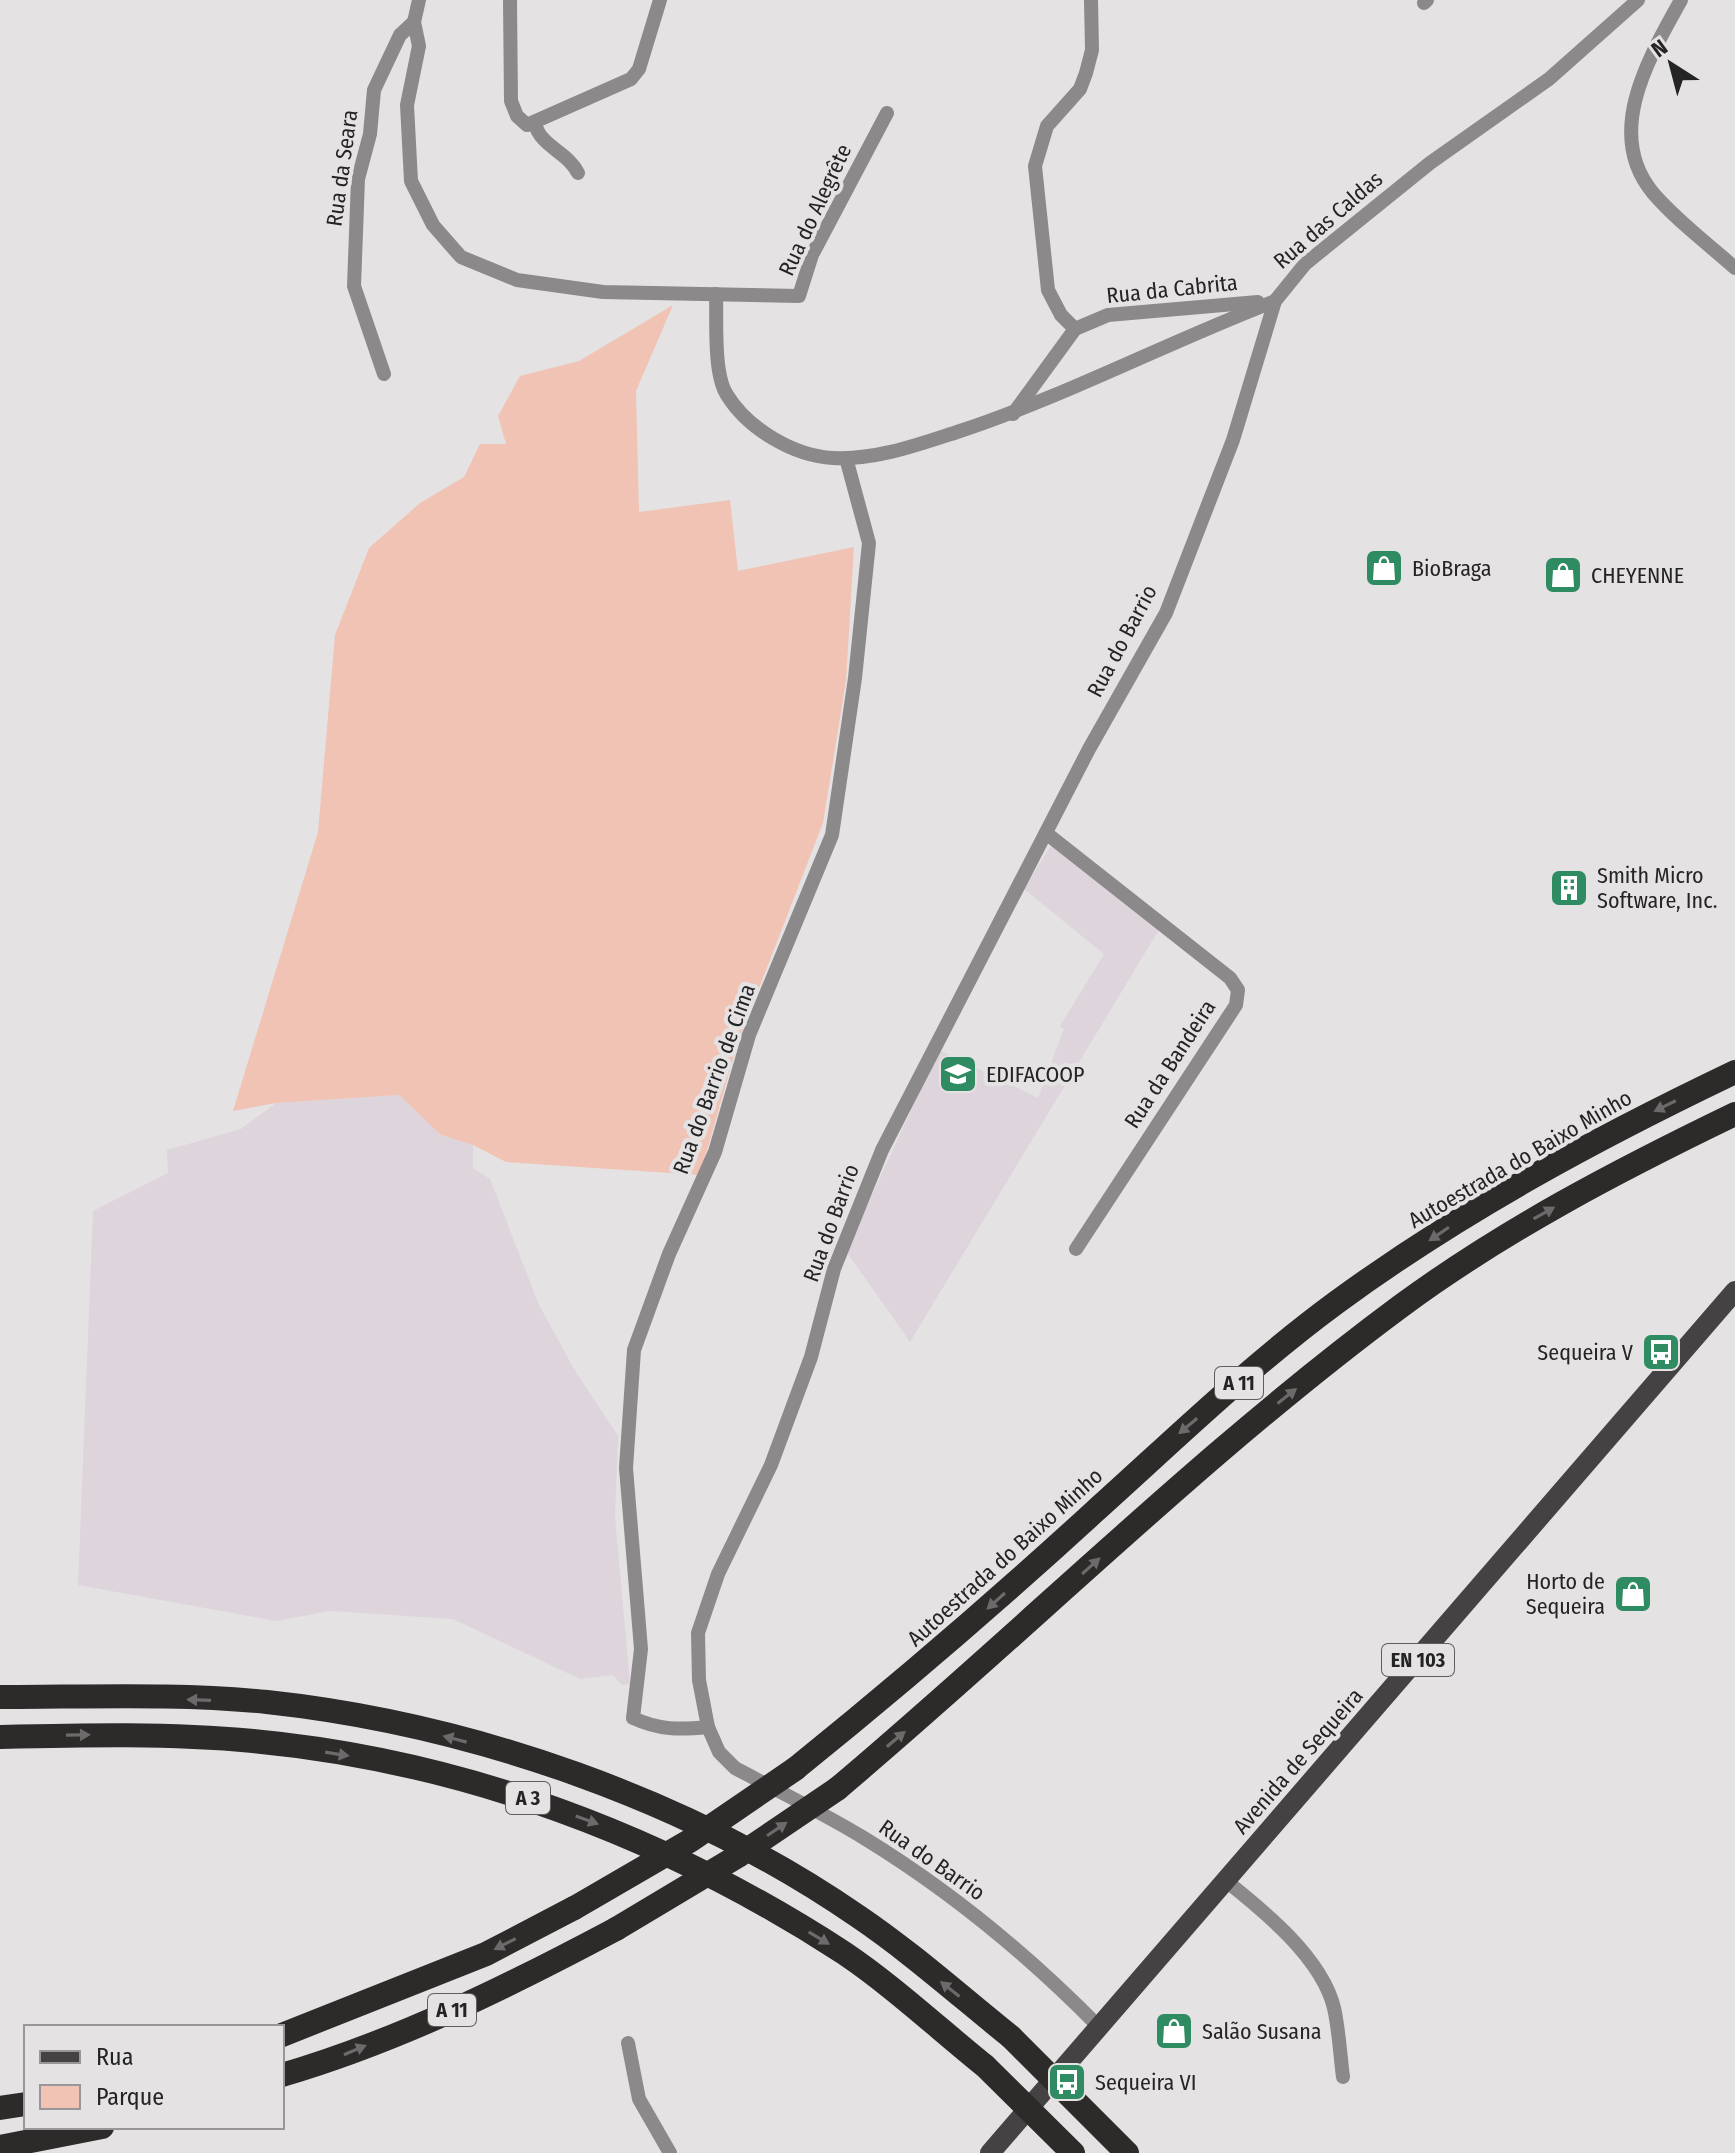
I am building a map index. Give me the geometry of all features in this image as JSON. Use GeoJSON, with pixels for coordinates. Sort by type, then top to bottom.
{"type":"FeatureCollection","features":[{"type":"Feature","properties":{"kind":"highway","name":"Autoestrada do Baixo Minho"},"geometry":{"type":"LineString","coordinates":[[284,2034],[486,1954],[574,1908],[691,1840],[795,1769],[934,1658],[1174,1437],[1336,1303],[1479,1208],[1622,1126],[1735,1072]]}},
{"type":"Feature","properties":{"kind":"highway","name":"A 11"},"geometry":{"type":"LineString","coordinates":[[284,2074],[321,2064],[508,1986],[616,1929],[738,1856],[837,1789],[1008,1642],[1232,1439],[1402,1305],[1534,1219],[1637,1161],[1735,1114]]}},
{"type":"Feature","properties":{"kind":"highway","name":"A 3"},"geometry":{"type":"LineString","coordinates":[[0,1697],[266,1702],[400,1725],[531,1759],[667,1808],[775,1866],[859,1917],[1011,2037],[1127,2153]]}},
{"type":"Feature","properties":{"kind":"highway","name":"A 3"},"geometry":{"type":"LineString","coordinates":[[0,1737],[115,1734],[254,1741],[385,1761],[514,1793],[627,1835],[742,1891],[846,1955],[985,2066],[1073,2153]]}},
{"type":"Feature","properties":{"kind":"highway"},"geometry":{"type":"LineString","coordinates":[[0,2108],[24,2104]]}},
{"type":"Feature","properties":{"kind":"highway"},"geometry":{"type":"LineString","coordinates":[[0,2147],[92,2129]]}},
{"type":"Feature","properties":{"kind":"main road","name":"Avenida de Sequeira"},"geometry":{"type":"LineString","coordinates":[[990,2153],[1735,1291]]}},
{"type":"Feature","properties":{"kind":"street"},"geometry":{"type":"LineString","coordinates":[[414,22],[419,0]]}},
{"type":"Feature","properties":{"kind":"street"},"geometry":{"type":"LineString","coordinates":[[510,0],[511,101],[517,116],[527,125],[631,79],[639,69],[660,0]]}},
{"type":"Feature","properties":{"kind":"street"},"geometry":{"type":"LineString","coordinates":[[716,294],[720,376],[727,396],[754,424],[793,448],[831,458],[896,452],[1012,414],[1075,329],[1061,315],[1048,290],[1035,166],[1047,126],[1080,89],[1086,73],[1092,50],[1091,0]]}},
{"type":"Feature","properties":{"kind":"street","name":"Rua das Caldas"},"geometry":{"type":"LineString","coordinates":[[1012,414],[1275,301],[1294,274],[1337,237],[1430,163],[1549,79],[1638,0]]}},
{"type":"Feature","properties":{"kind":"street"},"geometry":{"type":"LineString","coordinates":[[1681,0],[1648,63],[1631,111],[1632,153],[1652,192],[1735,268]]}},
{"type":"Feature","properties":{"kind":"street","name":"Rua do Alegrête"},"geometry":{"type":"LineString","coordinates":[[414,22],[419,46],[407,105],[411,181],[433,225],[461,257],[517,280],[603,292],[799,296],[812,255],[887,113]]}},
{"type":"Feature","properties":{"kind":"street","name":"Rua da Seara"},"geometry":{"type":"LineString","coordinates":[[384,374],[354,286],[352,262],[358,179],[370,134],[374,90],[400,35],[414,22]]}},
{"type":"Feature","properties":{"kind":"street"},"geometry":{"type":"LineString","coordinates":[[535,124],[537,133],[578,173]]}},
{"type":"Feature","properties":{"kind":"street","name":"Rua da Cabrita"},"geometry":{"type":"LineString","coordinates":[[1075,329],[1108,315],[1275,301]]}},
{"type":"Feature","properties":{"kind":"street","name":"Rua do Barrio"},"geometry":{"type":"LineString","coordinates":[[1098,2026],[1051,1978],[991,1928],[907,1868],[865,1839],[735,1768],[719,1752],[708,1727],[699,1680],[698,1633],[718,1574],[771,1465],[811,1357],[834,1269],[882,1150],[1046,833],[1166,613],[1233,440],[1275,301]]}},
{"type":"Feature","properties":{"kind":"street","name":"Rua do Barrio de Cima"},"geometry":{"type":"LineString","coordinates":[[708,1727],[675,1731],[652,1727],[633,1718],[641,1649],[626,1468],[634,1350],[669,1254],[715,1152],[749,1035],[832,835],[857,664],[869,543],[846,458]]}},
{"type":"Feature","properties":{"kind":"street","name":"Rua da Bandeira"},"geometry":{"type":"LineString","coordinates":[[1046,833],[1230,978],[1238,990],[1236,1005],[1076,1249]]}},
{"type":"Feature","properties":{"kind":"street"},"geometry":{"type":"LineString","coordinates":[[1225,1880],[1276,1922],[1326,1987],[1334,2009],[1343,2077]]}},
{"type":"Feature","properties":{"kind":"street"},"geometry":{"type":"LineString","coordinates":[[628,2043],[639,2099],[670,2153]]}},
{"type":"Feature","properties":{"kind":"shaded area","name":"EDIFACOOP"},"geometry":{"type":"Polygon","coordinates":[[[1053,842],[1160,928],[910,1342],[846,1251],[939,1050],[1038,1098],[1064,1029],[1060,1026],[1104,954],[1024,889],[1053,842]]]}},
{"type":"Feature","properties":{"kind":"shaded area"},"geometry":{"type":"Polygon","coordinates":[[[399,1095],[441,1135],[473,1145],[473,1168],[490,1179],[539,1305],[574,1369],[618,1436],[615,1517],[630,1684],[622,1685],[613,1675],[580,1679],[453,1619],[330,1611],[276,1621],[78,1585],[93,1211],[168,1173],[167,1150],[241,1129],[276,1103],[399,1095]]]}},
{"type":"Feature","properties":{"kind":"green space"},"geometry":{"type":"Polygon","coordinates":[[[673,305],[636,391],[639,512],[730,500],[738,571],[854,547],[846,681],[823,823],[737,1045],[700,1175],[506,1162],[473,1145],[441,1135],[399,1095],[276,1103],[233,1111],[318,832],[335,635],[369,548],[420,503],[464,477],[480,444],[506,444],[498,416],[520,376],[579,361],[673,305]]]}},
{"type":"Feature","properties":{"kind":"place","name":"BioBraga"},"geometry":{"type":"Point","coordinates":[1384,568]}},
{"type":"Feature","properties":{"kind":"place","name":"CHEYENNE"},"geometry":{"type":"Point","coordinates":[1563,575]}},
{"type":"Feature","properties":{"kind":"place","name":"Smith Micro Software, Inc."},"geometry":{"type":"Point","coordinates":[1569,888]}},
{"type":"Feature","properties":{"kind":"place","name":"EDIFACOOP"},"geometry":{"type":"Point","coordinates":[958,1074]}},
{"type":"Feature","properties":{"kind":"place","name":"Sequeira V"},"geometry":{"type":"Point","coordinates":[1661,1352]}},
{"type":"Feature","properties":{"kind":"place","name":"Horto de Sequeira"},"geometry":{"type":"Point","coordinates":[1633,1594]}},
{"type":"Feature","properties":{"kind":"place","name":"Salão Susana"},"geometry":{"type":"Point","coordinates":[1174,2031]}},
{"type":"Feature","properties":{"kind":"place","name":"Sequeira VI"},"geometry":{"type":"Point","coordinates":[1067,2082]}}]}
